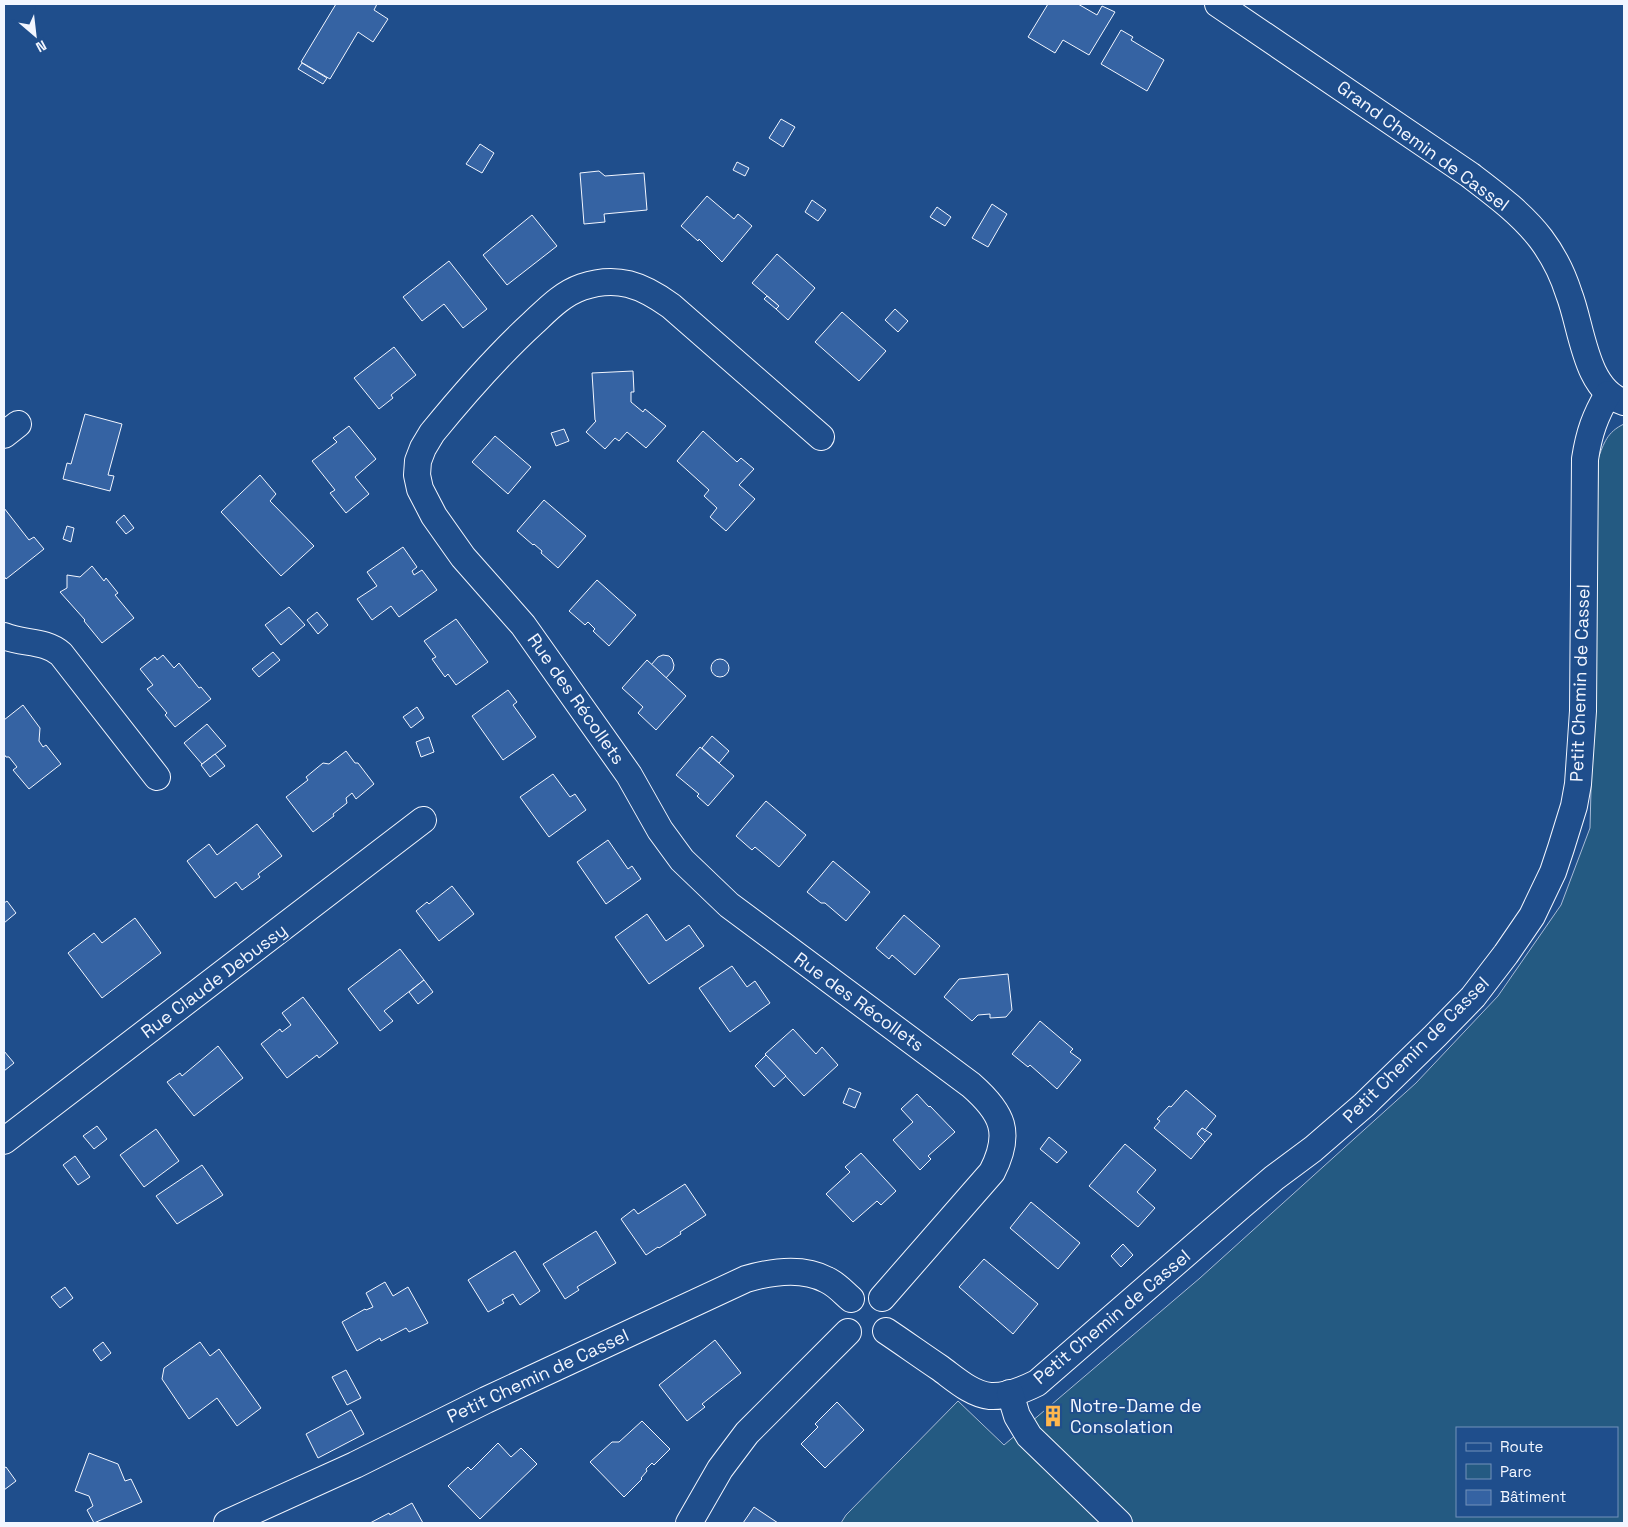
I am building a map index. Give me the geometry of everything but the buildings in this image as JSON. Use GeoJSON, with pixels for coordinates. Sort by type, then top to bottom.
{"type":"FeatureCollection","features":[{"type":"Feature","properties":{"kind":"street","name":"Grand Chemin de Cassel"},"geometry":{"type":"LineString","coordinates":[[1218,4],[1470,175],[1524,220],[1541,239],[1561,274],[1575,310],[1592,370],[1598,382],[1616,398]]}},
{"type":"Feature","properties":{"kind":"street","name":"Rue des Récollets"},"geometry":{"type":"LineString","coordinates":[[821,437],[654,293],[629,283],[598,283],[582,287],[567,294],[553,304],[507,348],[432,433],[418,460],[418,475],[420,489],[426,502],[448,537],[474,570],[523,625],[629,775],[660,830],[682,860],[729,905],[958,1075],[983,1096],[999,1117],[1003,1143],[999,1158],[992,1172],[882,1298]]}},
{"type":"Feature","properties":{"kind":"street","name":"Petit Chemin de Cassel"},"geometry":{"type":"LineString","coordinates":[[886,1331],[976,1392],[990,1396],[1010,1393],[1029,1387],[1044,1378],[1241,1206],[1274,1178],[1321,1143],[1364,1106],[1473,996],[1506,954],[1532,916],[1553,872],[1574,806],[1578,784],[1583,711],[1585,459],[1588,440],[1597,412],[1616,398]]}},
{"type":"Feature","properties":{"kind":"street"},"geometry":{"type":"LineString","coordinates":[[4,636],[46,645],[54,648],[61,654],[157,777]]}},
{"type":"Feature","properties":{"kind":"street","name":"Rue Claude Debussy"},"geometry":{"type":"LineString","coordinates":[[4,1141],[423,820]]}},
{"type":"Feature","properties":{"kind":"street","name":"Petit Chemin de Cassel"},"geometry":{"type":"LineString","coordinates":[[227,1523],[355,1465],[486,1400],[746,1279],[779,1273],[811,1274],[827,1280],[851,1299]]}},
{"type":"Feature","properties":{"kind":"street"},"geometry":{"type":"LineString","coordinates":[[866,1294],[874,1294],[882,1298],[888,1305],[891,1314],[890,1323],[886,1331],[874,1340],[865,1341],[856,1338],[848,1332],[844,1324],[843,1315],[851,1299],[858,1295],[866,1294]]}},
{"type":"Feature","properties":{"kind":"street"},"geometry":{"type":"LineString","coordinates":[[689,1523],[720,1469],[747,1433],[848,1332]]}},
{"type":"Feature","properties":{"kind":"street"},"geometry":{"type":"LineString","coordinates":[[1010,1393],[1017,1416],[1029,1436],[1119,1523]]}},
{"type":"Feature","properties":{"kind":"green space"},"geometry":{"type":"Polygon","coordinates":[[[1624,424],[1624,1523],[841,1523],[846,1515],[958,1401],[1004,1445],[1200,1278],[1416,1083],[1498,996],[1561,905],[1590,828],[1598,459],[1607,438],[1624,424]]]}},
{"type":"Feature","properties":{"kind":"place","name":"Notre-Dame de Consolation"},"geometry":{"type":"Point","coordinates":[1053,1416]}}]}
